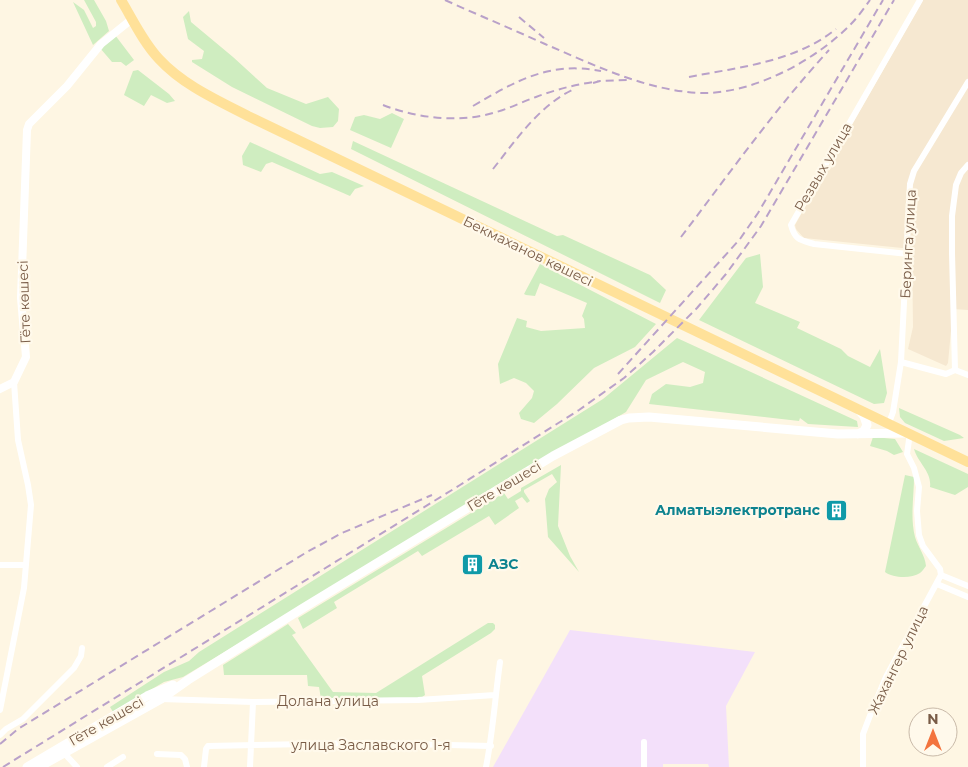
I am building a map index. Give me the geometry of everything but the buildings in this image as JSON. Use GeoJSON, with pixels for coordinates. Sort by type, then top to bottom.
{"type":"FeatureCollection","features":[{"type":"Feature","properties":{"kind":"main road","name":"Бекмаханов көшесі"},"geometry":{"type":"LineString","coordinates":[[121,0],[150,48],[160,60],[197,89],[248,116],[968,462]]}},
{"type":"Feature","properties":{"kind":"main road"},"geometry":{"type":"LineString","coordinates":[[857,434],[864,431],[867,425],[864,416],[858,409]]}},
{"type":"Feature","properties":{"kind":"main road","name":"Гёте көшесі"},"geometry":{"type":"LineString","coordinates":[[39,767],[161,699],[188,680],[553,456],[621,420],[649,417],[857,434],[910,433]]}},
{"type":"Feature","properties":{"kind":"main road","name":"Гёте көшесі"},"geometry":{"type":"LineString","coordinates":[[27,767],[147,696],[188,680]]}},
{"type":"Feature","properties":{"kind":"street","name":"Резвых улица"},"geometry":{"type":"LineString","coordinates":[[908,254],[814,244],[800,240],[794,234],[791,225],[920,0]]}},
{"type":"Feature","properties":{"kind":"street","name":"Гёте көшесі"},"geometry":{"type":"LineString","coordinates":[[0,710],[24,588],[30,505],[28,485],[18,440],[14,382],[26,357],[21,298],[27,130],[29,124],[67,86],[101,44],[132,19]]}},
{"type":"Feature","properties":{"kind":"street","name":"Беринга улица"},"geometry":{"type":"LineString","coordinates":[[889,423],[893,412],[901,362],[908,254],[910,184],[914,171],[968,82]]}},
{"type":"Feature","properties":{"kind":"street"},"geometry":{"type":"LineString","coordinates":[[955,370],[952,216],[956,185],[961,172],[968,165]]}},
{"type":"Feature","properties":{"kind":"street"},"geometry":{"type":"LineString","coordinates":[[901,362],[946,374],[955,370],[968,374]]}},
{"type":"Feature","properties":{"kind":"street"},"geometry":{"type":"LineString","coordinates":[[0,389],[14,382]]}},
{"type":"Feature","properties":{"kind":"street"},"geometry":{"type":"LineString","coordinates":[[910,433],[907,454],[914,468],[919,487],[917,512],[919,535],[923,546],[940,569],[941,575],[968,586]]}},
{"type":"Feature","properties":{"kind":"street"},"geometry":{"type":"LineString","coordinates":[[0,565],[26,565]]}},
{"type":"Feature","properties":{"kind":"street","name":"Жахангер улица"},"geometry":{"type":"LineString","coordinates":[[863,767],[863,734],[871,713],[886,677],[941,575]]}},
{"type":"Feature","properties":{"kind":"street"},"geometry":{"type":"LineString","coordinates":[[937,584],[968,597]]}},
{"type":"Feature","properties":{"kind":"street"},"geometry":{"type":"LineString","coordinates":[[0,734],[23,719],[74,668],[81,656],[82,648]]}},
{"type":"Feature","properties":{"kind":"street"},"geometry":{"type":"LineString","coordinates":[[486,767],[495,718],[495,696],[500,662]]}},
{"type":"Feature","properties":{"kind":"street","name":"Долана улица"},"geometry":{"type":"LineString","coordinates":[[161,699],[253,702],[418,700],[495,696]]}},
{"type":"Feature","properties":{"kind":"street"},"geometry":{"type":"LineString","coordinates":[[250,767],[253,702]]}},
{"type":"Feature","properties":{"kind":"street"},"geometry":{"type":"LineString","coordinates":[[644,742],[644,767]]}},
{"type":"Feature","properties":{"kind":"street","name":"улица Заславского 1-я"},"geometry":{"type":"LineString","coordinates":[[204,767],[207,746],[365,743],[490,746]]}},
{"type":"Feature","properties":{"kind":"street"},"geometry":{"type":"LineString","coordinates":[[64,753],[77,767]]}},
{"type":"Feature","properties":{"kind":"street"},"geometry":{"type":"LineString","coordinates":[[157,754],[181,754],[185,759],[187,767]]}},
{"type":"Feature","properties":{"kind":"street"},"geometry":{"type":"LineString","coordinates":[[107,767],[123,757]]}},
{"type":"Feature","properties":{"kind":"shaded area"},"geometry":{"type":"Polygon","coordinates":[[[923,0],[968,0],[968,310],[953,309],[948,363],[946,366],[908,349],[913,327],[912,249],[804,238],[795,225],[923,0]]]}},
{"type":"Feature","properties":{"kind":"shaded area"},"geometry":{"type":"Polygon","coordinates":[[[570,630],[755,652],[726,706],[729,767],[709,767],[708,764],[663,764],[663,767],[493,767],[570,630]]]}},
{"type":"Feature","properties":{"kind":"green space"},"geometry":{"type":"Polygon","coordinates":[[[84,0],[94,0],[106,21],[109,31],[93,45],[73,2],[84,10],[93,28],[96,26],[96,22],[84,0]]]}},
{"type":"Feature","properties":{"kind":"green space"},"geometry":{"type":"Polygon","coordinates":[[[189,11],[191,22],[267,88],[306,104],[328,97],[339,109],[338,121],[333,127],[320,128],[312,126],[232,87],[192,62],[192,60],[202,59],[204,51],[188,39],[183,17],[189,11]]]}},
{"type":"Feature","properties":{"kind":"green space"},"geometry":{"type":"Polygon","coordinates":[[[115,35],[134,60],[126,66],[121,62],[112,62],[100,48],[115,35]]]}},
{"type":"Feature","properties":{"kind":"green space"},"geometry":{"type":"Polygon","coordinates":[[[138,70],[169,94],[175,101],[167,103],[151,95],[144,106],[124,95],[133,71],[138,70]]]}},
{"type":"Feature","properties":{"kind":"green space"},"geometry":{"type":"Polygon","coordinates":[[[392,113],[404,119],[391,148],[350,130],[355,117],[364,115],[380,119],[392,113]]]}},
{"type":"Feature","properties":{"kind":"green space"},"geometry":{"type":"Polygon","coordinates":[[[353,141],[557,236],[563,235],[650,275],[666,290],[660,303],[351,149],[353,141]]]}},
{"type":"Feature","properties":{"kind":"green space"},"geometry":{"type":"Polygon","coordinates":[[[250,142],[320,174],[332,172],[364,186],[355,189],[350,196],[272,162],[266,164],[261,172],[243,165],[242,156],[250,142]]]}},
{"type":"Feature","properties":{"kind":"green space"},"geometry":{"type":"Polygon","coordinates":[[[760,254],[763,287],[755,303],[800,322],[797,328],[841,349],[848,356],[870,367],[880,349],[887,393],[884,403],[874,404],[699,320],[746,258],[760,254]]]}},
{"type":"Feature","properties":{"kind":"green space"},"geometry":{"type":"Polygon","coordinates":[[[540,264],[656,324],[635,347],[594,368],[557,404],[534,423],[521,419],[519,413],[532,398],[534,391],[526,383],[514,378],[500,384],[498,364],[517,318],[527,321],[526,327],[541,331],[585,328],[582,316],[587,303],[540,283],[535,296],[524,294],[540,264]]]}},
{"type":"Feature","properties":{"kind":"green space"},"geometry":{"type":"Polygon","coordinates":[[[677,338],[857,421],[858,427],[808,424],[800,418],[799,421],[649,404],[652,394],[666,384],[690,387],[703,383],[705,372],[683,362],[646,380],[626,412],[183,677],[164,682],[113,712],[110,707],[164,672],[189,661],[199,652],[603,399],[677,338]]]}},
{"type":"Feature","properties":{"kind":"green space"},"geometry":{"type":"Polygon","coordinates":[[[899,408],[964,438],[944,441],[905,423],[900,417],[899,408]]]}},
{"type":"Feature","properties":{"kind":"green space"},"geometry":{"type":"Polygon","coordinates":[[[873,437],[895,439],[903,452],[894,455],[870,446],[873,437]]]}},
{"type":"Feature","properties":{"kind":"green space"},"geometry":{"type":"Polygon","coordinates":[[[914,449],[968,474],[968,487],[955,495],[930,487],[927,472],[914,449]]]}},
{"type":"Feature","properties":{"kind":"green space"},"geometry":{"type":"Polygon","coordinates":[[[561,465],[558,526],[570,556],[579,572],[548,537],[545,499],[549,489],[557,482],[552,474],[524,490],[530,501],[527,503],[522,497],[515,501],[519,508],[495,525],[489,516],[422,556],[418,551],[334,602],[337,608],[303,629],[298,618],[504,493],[508,499],[521,491],[521,488],[561,465]]]}},
{"type":"Feature","properties":{"kind":"green space"},"geometry":{"type":"Polygon","coordinates":[[[905,475],[914,477],[912,514],[914,530],[926,566],[916,575],[902,577],[893,576],[885,572],[905,475]]]}},
{"type":"Feature","properties":{"kind":"green space"},"geometry":{"type":"Polygon","coordinates":[[[488,623],[495,625],[495,629],[491,633],[422,676],[425,695],[415,702],[331,704],[321,699],[319,687],[308,686],[307,675],[224,675],[223,665],[288,624],[296,633],[292,635],[333,692],[376,693],[488,623]]]}},
{"type":"Feature","properties":{"kind":"railway"},"geometry":{"type":"LineString","coordinates":[[445,0],[622,76],[663,88],[704,93],[724,92],[764,81],[803,62],[837,37],[854,21],[870,0]]}},
{"type":"Feature","properties":{"kind":"railway"},"geometry":{"type":"LineString","coordinates":[[618,374],[740,239],[758,213],[883,0]]}},
{"type":"Feature","properties":{"kind":"railway"},"geometry":{"type":"LineString","coordinates":[[3,767],[460,485],[579,410],[624,378],[697,308],[726,274],[761,226],[894,0]]}},
{"type":"Feature","properties":{"kind":"railway"},"geometry":{"type":"LineString","coordinates":[[519,17],[544,38]]}},
{"type":"Feature","properties":{"kind":"railway"},"geometry":{"type":"LineString","coordinates":[[689,77],[766,62],[785,56],[803,49],[836,29]]}},
{"type":"Feature","properties":{"kind":"railway"},"geometry":{"type":"LineString","coordinates":[[681,237],[771,118],[829,50]]}},
{"type":"Feature","properties":{"kind":"railway"},"geometry":{"type":"LineString","coordinates":[[473,106],[534,75],[565,69],[601,71]]}},
{"type":"Feature","properties":{"kind":"railway"},"geometry":{"type":"LineString","coordinates":[[593,83],[627,80]]}},
{"type":"Feature","properties":{"kind":"railway"},"geometry":{"type":"LineString","coordinates":[[383,105],[423,116],[466,118],[499,111],[560,89],[600,81]]}},
{"type":"Feature","properties":{"kind":"railway"},"geometry":{"type":"LineString","coordinates":[[493,169],[528,125],[549,105],[572,90]]}},
{"type":"Feature","properties":{"kind":"railway"},"geometry":{"type":"LineString","coordinates":[[0,744],[18,729],[307,552],[342,533],[432,495]]}},
{"type":"Feature","properties":{"kind":"place","name":"Алматыэлектротранс"},"geometry":{"type":"Point","coordinates":[836,510]}},
{"type":"Feature","properties":{"kind":"place","name":"АЗС"},"geometry":{"type":"Point","coordinates":[472,564]}}]}
